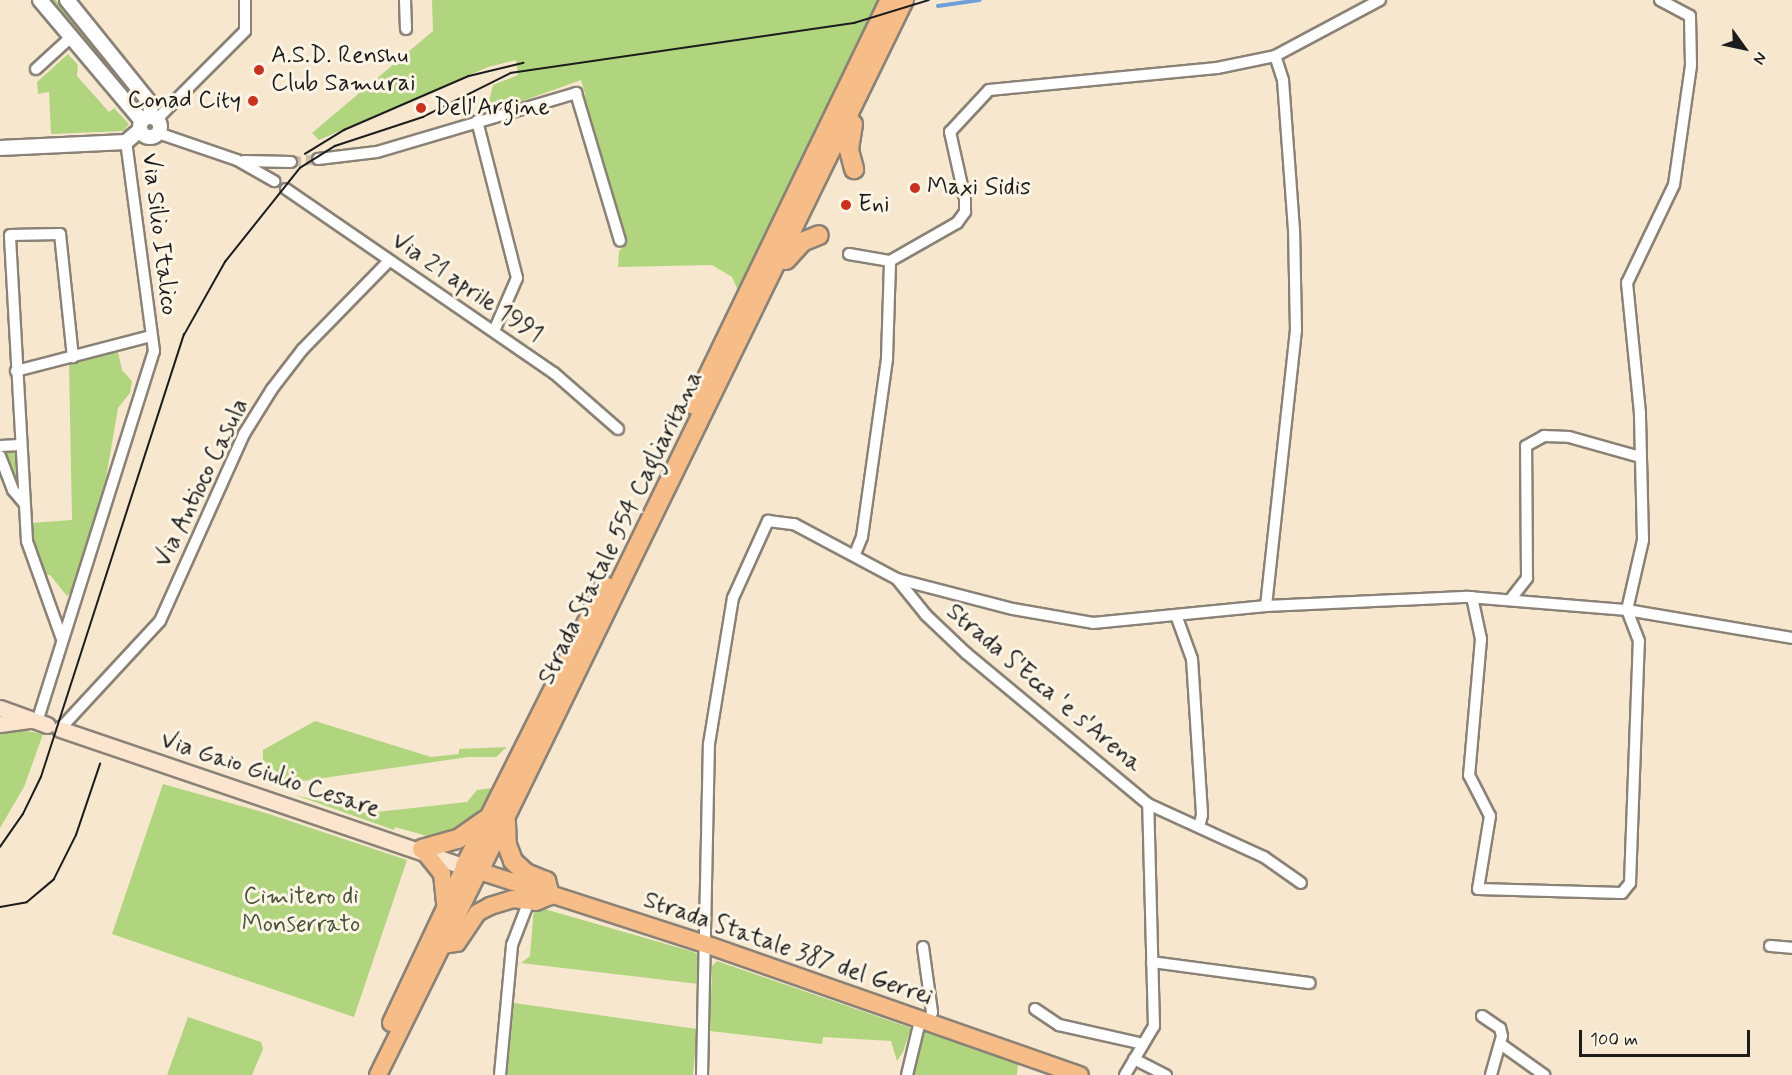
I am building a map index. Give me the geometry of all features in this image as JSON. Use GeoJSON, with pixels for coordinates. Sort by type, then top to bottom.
{"type":"FeatureCollection","features":[{"type":"Feature","properties":{"kind":"highway","name":"Strada Statale 554 Cagliaritana"},"geometry":{"type":"LineString","coordinates":[[472,869],[509,812],[856,104],[887,19],[890,0]]}},
{"type":"Feature","properties":{"kind":"highway","name":"Strada Statale 554 Cagliaritana"},"geometry":{"type":"LineString","coordinates":[[472,869],[490,814],[887,19],[904,0]]}},
{"type":"Feature","properties":{"kind":"highway"},"geometry":{"type":"LineString","coordinates":[[854,169],[849,150],[856,104]]}},
{"type":"Feature","properties":{"kind":"highway"},"geometry":{"type":"LineString","coordinates":[[771,277],[802,242],[819,235]]}},
{"type":"Feature","properties":{"kind":"highway"},"geometry":{"type":"LineString","coordinates":[[509,812],[505,829],[509,853],[518,867],[546,881],[550,896]]}},
{"type":"Feature","properties":{"kind":"highway"},"geometry":{"type":"LineString","coordinates":[[422,849],[458,839],[490,814]]}},
{"type":"Feature","properties":{"kind":"main road","name":"Via Gaio Giulio Cesare"},"geometry":{"type":"LineString","coordinates":[[0,708],[422,849],[472,869]]}},
{"type":"Feature","properties":{"kind":"main road","name":"Via Gaio Giulio Cesare"},"geometry":{"type":"LineString","coordinates":[[0,724],[43,724]]}},
{"type":"Feature","properties":{"kind":"main road"},"geometry":{"type":"LineString","coordinates":[[422,849],[434,860],[445,882],[441,915]]}},
{"type":"Feature","properties":{"kind":"main road","name":"Strada Statale 387 del Gerrei"},"geometry":{"type":"LineString","coordinates":[[472,869],[550,896],[705,944],[1080,1075]]}},
{"type":"Feature","properties":{"kind":"main road","name":"Strada Statale 554 Cagliaritana"},"geometry":{"type":"LineString","coordinates":[[367,1075],[441,915],[472,869]]}},
{"type":"Feature","properties":{"kind":"main road","name":"Strada Statale 554 Cagliaritana"},"geometry":{"type":"LineString","coordinates":[[378,1075],[442,945],[472,869]]}},
{"type":"Feature","properties":{"kind":"main road"},"geometry":{"type":"LineString","coordinates":[[442,945],[457,943],[477,913],[490,906],[513,899],[529,901],[550,896]]}},
{"type":"Feature","properties":{"kind":"street"},"geometry":{"type":"LineString","coordinates":[[39,0],[149,124],[237,160],[274,181]]}},
{"type":"Feature","properties":{"kind":"street"},"geometry":{"type":"LineString","coordinates":[[66,0],[151,104],[149,124]]}},
{"type":"Feature","properties":{"kind":"street"},"geometry":{"type":"LineString","coordinates":[[0,148],[126,142],[149,124],[245,31],[246,0]]}},
{"type":"Feature","properties":{"kind":"street"},"geometry":{"type":"LineString","coordinates":[[405,0],[406,29]]}},
{"type":"Feature","properties":{"kind":"street"},"geometry":{"type":"LineString","coordinates":[[849,254],[890,261],[957,223],[965,212],[950,132],[989,90],[1217,68],[1275,56],[1380,0]]}},
{"type":"Feature","properties":{"kind":"street"},"geometry":{"type":"LineString","coordinates":[[1472,597],[1481,639],[1469,775],[1490,816],[1478,889],[1622,893],[1630,883],[1639,641],[1627,610],[1643,540],[1640,413],[1628,283],[1674,185],[1692,45],[1690,16],[1660,0]]}},
{"type":"Feature","properties":{"kind":"street"},"geometry":{"type":"LineString","coordinates":[[36,69],[71,37]]}},
{"type":"Feature","properties":{"kind":"street"},"geometry":{"type":"LineString","coordinates":[[1266,606],[1296,331],[1294,230],[1283,80],[1275,56]]}},
{"type":"Feature","properties":{"kind":"street"},"geometry":{"type":"LineString","coordinates":[[318,159],[377,152],[576,93],[620,242]]}},
{"type":"Feature","properties":{"kind":"street"},"geometry":{"type":"LineString","coordinates":[[477,121],[517,278],[494,332]]}},
{"type":"Feature","properties":{"kind":"street","name":"Via Silio Italico"},"geometry":{"type":"LineString","coordinates":[[16,371],[152,336],[126,142]]}},
{"type":"Feature","properties":{"kind":"street"},"geometry":{"type":"LineString","coordinates":[[237,160],[291,162]]}},
{"type":"Feature","properties":{"kind":"street","name":"Via 21 aprile 1991"},"geometry":{"type":"LineString","coordinates":[[286,189],[554,373],[618,429]]}},
{"type":"Feature","properties":{"kind":"street"},"geometry":{"type":"LineString","coordinates":[[62,639],[27,541],[10,235],[60,234],[73,357]]}},
{"type":"Feature","properties":{"kind":"street","name":"Via Antioco Casula"},"geometry":{"type":"LineString","coordinates":[[43,724],[160,621],[244,434],[272,389],[302,350],[389,261]]}},
{"type":"Feature","properties":{"kind":"street"},"geometry":{"type":"LineString","coordinates":[[855,554],[862,537],[887,358],[890,261]]}},
{"type":"Feature","properties":{"kind":"street"},"geometry":{"type":"LineString","coordinates":[[43,724],[62,639],[154,351],[152,336]]}},
{"type":"Feature","properties":{"kind":"street"},"geometry":{"type":"LineString","coordinates":[[1510,600],[1527,578],[1526,446],[1544,436],[1569,437],[1640,457]]}},
{"type":"Feature","properties":{"kind":"street"},"geometry":{"type":"LineString","coordinates":[[0,446],[20,445]]}},
{"type":"Feature","properties":{"kind":"street"},"geometry":{"type":"LineString","coordinates":[[0,456],[13,490],[24,502]]}},
{"type":"Feature","properties":{"kind":"street","name":"Strada S'Ecca 'e s'Arena"},"geometry":{"type":"LineString","coordinates":[[705,944],[709,744],[733,598],[768,521],[794,524],[855,554],[897,579],[926,615],[966,653],[1148,804],[1264,857],[1301,883]]}},
{"type":"Feature","properties":{"kind":"street"},"geometry":{"type":"LineString","coordinates":[[897,579],[1013,609],[1093,623],[1266,606],[1472,597],[1627,610],[1792,638]]}},
{"type":"Feature","properties":{"kind":"street"},"geometry":{"type":"LineString","coordinates":[[1176,615],[1192,659],[1202,815],[1199,827]]}},
{"type":"Feature","properties":{"kind":"street"},"geometry":{"type":"LineString","coordinates":[[1125,1075],[1154,1026],[1148,804]]}},
{"type":"Feature","properties":{"kind":"street"},"geometry":{"type":"LineString","coordinates":[[500,1075],[512,945],[529,901]]}},
{"type":"Feature","properties":{"kind":"street"},"geometry":{"type":"LineString","coordinates":[[702,1075],[705,944]]}},
{"type":"Feature","properties":{"kind":"street"},"geometry":{"type":"LineString","coordinates":[[1770,946],[1792,948]]}},
{"type":"Feature","properties":{"kind":"street"},"geometry":{"type":"LineString","coordinates":[[907,1075],[924,1022],[932,1012],[923,947]]}},
{"type":"Feature","properties":{"kind":"street"},"geometry":{"type":"LineString","coordinates":[[1152,962],[1310,983]]}},
{"type":"Feature","properties":{"kind":"street"},"geometry":{"type":"LineString","coordinates":[[1035,1008],[1059,1025],[1143,1044]]}},
{"type":"Feature","properties":{"kind":"street"},"geometry":{"type":"LineString","coordinates":[[1482,1016],[1500,1028],[1502,1045],[1491,1075]]}},
{"type":"Feature","properties":{"kind":"street"},"geometry":{"type":"LineString","coordinates":[[1502,1045],[1544,1075]]}},
{"type":"Feature","properties":{"kind":"street"},"geometry":{"type":"LineString","coordinates":[[1134,1059],[1166,1075]]}},
{"type":"Feature","properties":{"kind":"green space"},"geometry":{"type":"Polygon","coordinates":[[[50,0],[56,0],[147,107],[145,109],[50,0]]]}},
{"type":"Feature","properties":{"kind":"green space"},"geometry":{"type":"Polygon","coordinates":[[[432,0],[883,0],[740,295],[732,277],[712,265],[618,267],[619,251],[627,243],[582,102],[585,94],[581,80],[486,114],[493,85],[518,75],[516,60],[488,67],[319,140],[312,133],[433,31],[432,0]]]}},
{"type":"Feature","properties":{"kind":"green space"},"geometry":{"type":"Polygon","coordinates":[[[68,54],[78,65],[77,76],[109,112],[114,108],[129,124],[124,131],[51,134],[49,92],[38,94],[37,82],[68,54]]]}},
{"type":"Feature","properties":{"kind":"green space"},"geometry":{"type":"Polygon","coordinates":[[[118,352],[122,370],[132,381],[130,393],[118,408],[106,478],[73,590],[67,596],[50,575],[45,575],[32,541],[31,523],[72,520],[69,363],[118,352]]]}},
{"type":"Feature","properties":{"kind":"green space"},"geometry":{"type":"Polygon","coordinates":[[[17,450],[20,485],[19,486],[2,451],[17,450]]]}},
{"type":"Feature","properties":{"kind":"green space"},"geometry":{"type":"Polygon","coordinates":[[[315,721],[431,757],[459,754],[459,749],[507,747],[496,757],[468,757],[289,783],[263,760],[263,750],[315,721]]]}},
{"type":"Feature","properties":{"kind":"green space"},"geometry":{"type":"Polygon","coordinates":[[[16,729],[43,734],[24,787],[0,828],[0,732],[16,729]]]}},
{"type":"Feature","properties":{"kind":"green space"},"geometry":{"type":"Polygon","coordinates":[[[517,746],[491,802],[471,825],[434,838],[395,827],[394,830],[295,795],[367,813],[467,802],[477,790],[492,788],[517,746]]]}},
{"type":"Feature","properties":{"kind":"green space","name":"Cimitero di Monserrato"},"geometry":{"type":"Polygon","coordinates":[[[163,784],[269,814],[407,860],[354,1017],[112,934],[163,784]]]}},
{"type":"Feature","properties":{"kind":"green space"},"geometry":{"type":"Polygon","coordinates":[[[534,906],[694,952],[700,957],[699,984],[521,963],[530,956],[534,906]]]}},
{"type":"Feature","properties":{"kind":"green space"},"geometry":{"type":"Polygon","coordinates":[[[717,961],[911,1028],[903,1052],[897,1061],[891,1041],[823,1037],[822,1044],[710,1031],[712,966],[717,961]]]}},
{"type":"Feature","properties":{"kind":"green space"},"geometry":{"type":"Polygon","coordinates":[[[514,1003],[697,1029],[693,1075],[507,1075],[514,1003]]]}},
{"type":"Feature","properties":{"kind":"green space"},"geometry":{"type":"Polygon","coordinates":[[[188,1017],[261,1042],[263,1049],[252,1075],[167,1075],[188,1017]]]}},
{"type":"Feature","properties":{"kind":"green space"},"geometry":{"type":"Polygon","coordinates":[[[924,1029],[1018,1062],[1017,1075],[913,1075],[924,1029]]]}},
{"type":"Feature","properties":{"kind":"waterway"},"geometry":{"type":"LineString","coordinates":[[938,6],[980,0]]}},
{"type":"Feature","properties":{"kind":"tunnel"},"geometry":{"type":"LineString","coordinates":[[291,162],[318,159]]}},
{"type":"Feature","properties":{"kind":"tram line"},"geometry":{"type":"LineString","coordinates":[[0,847],[23,814],[41,777],[184,335],[225,262],[300,168],[335,146],[423,117],[511,73],[854,23],[929,0]]}},
{"type":"Feature","properties":{"kind":"tram line"},"geometry":{"type":"LineString","coordinates":[[305,154],[344,130],[469,76],[523,63]]}},
{"type":"Feature","properties":{"kind":"tram line"},"geometry":{"type":"LineString","coordinates":[[0,907],[27,902],[54,879],[76,835],[100,764]]}},
{"type":"Feature","properties":{"kind":"place","name":"A.S.D. Renshu Club Samurai"},"geometry":{"type":"Point","coordinates":[259,70]}},
{"type":"Feature","properties":{"kind":"place","name":"Conad City"},"geometry":{"type":"Point","coordinates":[253,101]}},
{"type":"Feature","properties":{"kind":"place","name":"Dell'Argine"},"geometry":{"type":"Point","coordinates":[421,108]}},
{"type":"Feature","properties":{"kind":"place","name":"Maxi Sidis"},"geometry":{"type":"Point","coordinates":[915,188]}},
{"type":"Feature","properties":{"kind":"place","name":"Eni"},"geometry":{"type":"Point","coordinates":[846,205]}}]}
